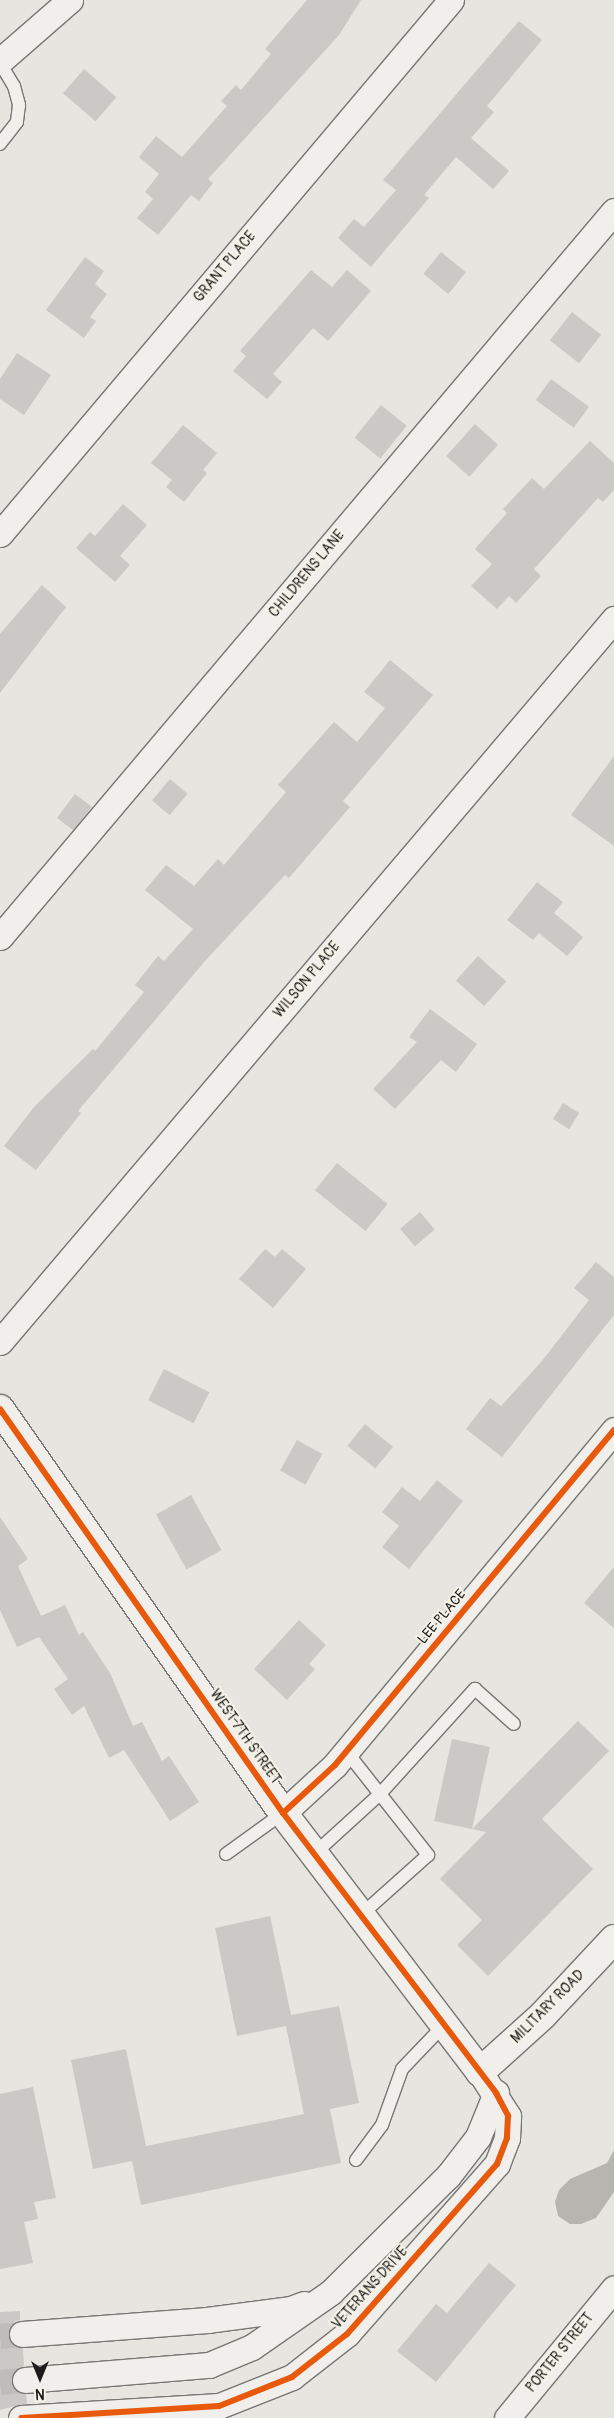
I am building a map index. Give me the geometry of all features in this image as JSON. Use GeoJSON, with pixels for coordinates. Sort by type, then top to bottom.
{"type":"FeatureCollection","features":[{"type":"Feature","properties":{"kind":"street"},"geometry":{"type":"LineString","coordinates":[[0,62],[70,0]]}},
{"type":"Feature","properties":{"kind":"street","name":"GRANT PLACE"},"geometry":{"type":"LineString","coordinates":[[0,534],[451,0]]}},
{"type":"Feature","properties":{"kind":"street","name":"CHILDRENS LANE"},"geometry":{"type":"LineString","coordinates":[[0,937],[614,211]]}},
{"type":"Feature","properties":{"kind":"street","name":"WILSON PLACE"},"geometry":{"type":"LineString","coordinates":[[0,1342],[614,619]]}},
{"type":"Feature","properties":{"kind":"street","name":"WEST 7TH STREET"},"geometry":{"type":"LineString","coordinates":[[0,1409],[283,1813],[488,2082]]}},
{"type":"Feature","properties":{"kind":"street","name":"LEE PLACE"},"geometry":{"type":"LineString","coordinates":[[283,1813],[346,1751],[614,1430]]}},
{"type":"Feature","properties":{"kind":"street","name":"MILITARY ROAD"},"geometry":{"type":"LineString","coordinates":[[488,2082],[543,2016],[614,1939]]}},
{"type":"Feature","properties":{"kind":"street","name":"VETERANS DRIVE"},"geometry":{"type":"LineString","coordinates":[[25,2380],[209,2365],[252,2347],[331,2292],[448,2176],[478,2137],[488,2082]]}},
{"type":"Feature","properties":{"kind":"street","name":"VETERANS DRIVE"},"geometry":{"type":"LineString","coordinates":[[21,2418],[80,2417],[220,2406],[292,2377],[347,2334],[497,2164],[507,2138],[508,2116],[488,2082]]}},
{"type":"Feature","properties":{"kind":"street","name":"PORTER STREET"},"geometry":{"type":"LineString","coordinates":[[507,2418],[614,2288]]}},
{"type":"Feature","properties":{"kind":"street","name":"VETERANS DRIVE"},"geometry":{"type":"LineString","coordinates":[[22,2334],[291,2309],[331,2292]]}},
{"type":"Feature","properties":{"kind":"lane"},"geometry":{"type":"LineString","coordinates":[[0,62],[14,86],[19,105],[18,122],[0,144]]}},
{"type":"Feature","properties":{"kind":"lane"},"geometry":{"type":"LineString","coordinates":[[314,1854],[380,1794],[476,1689],[514,1724]]}},
{"type":"Feature","properties":{"kind":"lane"},"geometry":{"type":"LineString","coordinates":[[346,1751],[428,1854],[361,1915]]}},
{"type":"Feature","properties":{"kind":"lane"},"geometry":{"type":"LineString","coordinates":[[226,1854],[283,1813]]}},
{"type":"Feature","properties":{"kind":"lane"},"geometry":{"type":"LineString","coordinates":[[356,2160],[382,2124],[402,2069],[444,2025]]}},
{"type":"Feature","properties":{"kind":"shaded area"},"geometry":{"type":"Polygon","coordinates":[[[614,2150],[614,2192],[596,2218],[581,2224],[570,2224],[558,2216],[555,2202],[559,2190],[570,2179],[607,2163],[614,2150]]]}},
{"type":"Feature","properties":{"kind":"building"},"geometry":{"type":"Polygon","coordinates":[[[307,0],[361,0],[339,35],[208,179],[213,183],[199,201],[191,195],[158,235],[137,218],[153,199],[145,192],[159,174],[139,157],[156,136],[182,157],[227,106],[221,101],[236,85],[241,90],[271,54],[265,49],[307,0]]]}},
{"type":"Feature","properties":{"kind":"building"},"geometry":{"type":"Polygon","coordinates":[[[519,21],[542,40],[487,106],[494,112],[471,138],[509,171],[493,189],[456,157],[424,195],[429,198],[371,267],[338,238],[354,219],[364,227],[396,190],[383,180],[519,21]]]}},
{"type":"Feature","properties":{"kind":"building"},"geometry":{"type":"Polygon","coordinates":[[[84,69],[116,97],[95,121],[63,93],[84,69]]]}},
{"type":"Feature","properties":{"kind":"building"},"geometry":{"type":"Polygon","coordinates":[[[441,252],[466,272],[448,294],[423,274],[441,252]]]}},
{"type":"Feature","properties":{"kind":"building"},"geometry":{"type":"Polygon","coordinates":[[[85,257],[104,271],[95,284],[107,294],[90,317],[96,321],[84,338],[46,310],[85,257]]]}},
{"type":"Feature","properties":{"kind":"building"},"geometry":{"type":"Polygon","coordinates":[[[311,270],[332,287],[347,270],[371,291],[328,341],[313,328],[273,374],[282,382],[267,399],[233,371],[246,356],[240,351],[311,270]]]}},
{"type":"Feature","properties":{"kind":"building"},"geometry":{"type":"Polygon","coordinates":[[[572,312],[601,335],[579,363],[550,340],[572,312]]]}},
{"type":"Feature","properties":{"kind":"building"},"geometry":{"type":"Polygon","coordinates":[[[17,353],[51,375],[24,415],[0,399],[0,379],[17,353]]]}},
{"type":"Feature","properties":{"kind":"building"},"geometry":{"type":"Polygon","coordinates":[[[551,379],[589,407],[574,428],[536,400],[551,379]]]}},
{"type":"Feature","properties":{"kind":"building"},"geometry":{"type":"Polygon","coordinates":[[[381,405],[407,426],[380,458],[355,438],[381,405]]]}},
{"type":"Feature","properties":{"kind":"building"},"geometry":{"type":"Polygon","coordinates":[[[475,424],[498,445],[469,477],[446,456],[475,424]]]}},
{"type":"Feature","properties":{"kind":"building"},"geometry":{"type":"Polygon","coordinates":[[[183,425],[217,453],[203,470],[207,473],[184,502],[166,487],[172,480],[151,463],[183,425]]]}},
{"type":"Feature","properties":{"kind":"building"},"geometry":{"type":"Polygon","coordinates":[[[590,441],[614,463],[614,490],[603,502],[598,498],[534,569],[541,576],[516,603],[509,596],[497,609],[471,586],[492,564],[475,549],[507,513],[503,509],[532,478],[544,489],[590,441]]]}},
{"type":"Feature","properties":{"kind":"building"},"geometry":{"type":"Polygon","coordinates":[[[123,504],[147,525],[120,556],[130,565],[115,582],[76,548],[90,532],[95,536],[123,504]]]}},
{"type":"Feature","properties":{"kind":"building"},"geometry":{"type":"Polygon","coordinates":[[[42,585],[66,607],[0,693],[0,634],[42,585]]]}},
{"type":"Feature","properties":{"kind":"building"},"geometry":{"type":"Polygon","coordinates":[[[390,660],[433,695],[343,801],[350,807],[289,878],[285,875],[205,961],[78,1111],[81,1113],[36,1170],[4,1146],[34,1107],[93,1049],[95,1051],[144,992],[135,985],[158,956],[164,961],[193,929],[145,890],[166,865],[194,886],[218,859],[224,865],[286,792],[278,785],[334,722],[357,742],[385,708],[364,692],[390,660]]]}},
{"type":"Feature","properties":{"kind":"building"},"geometry":{"type":"Polygon","coordinates":[[[614,756],[614,846],[571,815],[614,756]]]}},
{"type":"Feature","properties":{"kind":"building"},"geometry":{"type":"Polygon","coordinates":[[[170,779],[188,794],[170,815],[152,800],[170,779]]]}},
{"type":"Feature","properties":{"kind":"building"},"geometry":{"type":"Polygon","coordinates":[[[75,794],[92,807],[74,831],[57,818],[75,794]]]}},
{"type":"Feature","properties":{"kind":"building"},"geometry":{"type":"Polygon","coordinates":[[[537,882],[563,902],[554,913],[583,937],[567,956],[539,933],[533,940],[507,920],[537,882]]]}},
{"type":"Feature","properties":{"kind":"building"},"geometry":{"type":"Polygon","coordinates":[[[478,956],[506,981],[484,1006],[456,981],[478,956]]]}},
{"type":"Feature","properties":{"kind":"building"},"geometry":{"type":"Polygon","coordinates":[[[430,1009],[477,1044],[456,1072],[441,1060],[395,1109],[373,1089],[417,1042],[409,1037],[430,1009]]]}},
{"type":"Feature","properties":{"kind":"building"},"geometry":{"type":"Polygon","coordinates":[[[563,1103],[579,1113],[569,1129],[553,1119],[563,1103]]]}},
{"type":"Feature","properties":{"kind":"building"},"geometry":{"type":"Polygon","coordinates":[[[337,1163],[388,1204],[365,1231],[315,1190],[337,1163]]]}},
{"type":"Feature","properties":{"kind":"building"},"geometry":{"type":"Polygon","coordinates":[[[420,1212],[435,1230],[415,1246],[400,1229],[420,1212]]]}},
{"type":"Feature","properties":{"kind":"building"},"geometry":{"type":"Polygon","coordinates":[[[265,1249],[275,1257],[282,1249],[306,1269],[273,1308],[239,1279],[265,1249]]]}},
{"type":"Feature","properties":{"kind":"building"},"geometry":{"type":"Polygon","coordinates":[[[596,1262],[614,1277],[614,1315],[502,1457],[466,1429],[490,1398],[501,1406],[542,1361],[589,1300],[574,1288],[596,1262]]]}},
{"type":"Feature","properties":{"kind":"building"},"geometry":{"type":"Polygon","coordinates":[[[164,1369],[209,1392],[194,1423],[148,1400],[164,1369]]]}},
{"type":"Feature","properties":{"kind":"building"},"geometry":{"type":"Polygon","coordinates":[[[365,1424],[393,1447],[375,1468],[347,1446],[365,1424]]]}},
{"type":"Feature","properties":{"kind":"building"},"geometry":{"type":"Polygon","coordinates":[[[297,1440],[322,1454],[305,1485],[280,1471],[297,1440]]]}},
{"type":"Feature","properties":{"kind":"building"},"geometry":{"type":"Polygon","coordinates":[[[437,1480],[463,1501],[409,1569],[382,1547],[399,1526],[382,1512],[402,1487],[420,1501],[437,1480]]]}},
{"type":"Feature","properties":{"kind":"building"},"geometry":{"type":"Polygon","coordinates":[[[191,1495],[222,1550],[187,1569],[156,1514],[191,1495]]]}},
{"type":"Feature","properties":{"kind":"building"},"geometry":{"type":"Polygon","coordinates":[[[0,1517],[28,1559],[18,1566],[41,1616],[65,1605],[79,1635],[83,1632],[110,1673],[133,1726],[142,1722],[162,1761],[169,1756],[199,1802],[170,1821],[124,1750],[109,1758],[84,1706],[72,1715],[54,1689],[68,1679],[39,1637],[17,1647],[0,1610],[0,1517]]]}},
{"type":"Feature","properties":{"kind":"building"},"geometry":{"type":"Polygon","coordinates":[[[614,1567],[614,1628],[584,1603],[614,1567]]]}},
{"type":"Feature","properties":{"kind":"building"},"geometry":{"type":"Polygon","coordinates":[[[299,1620],[326,1645],[309,1664],[315,1669],[287,1700],[254,1669],[299,1620]]]}},
{"type":"Feature","properties":{"kind":"building"},"geometry":{"type":"Polygon","coordinates":[[[578,1721],[609,1751],[542,1819],[593,1869],[488,1976],[457,1945],[482,1920],[440,1879],[486,1832],[434,1821],[452,1739],[490,1747],[472,1829],[578,1721]]]}},
{"type":"Feature","properties":{"kind":"building"},"geometry":{"type":"Polygon","coordinates":[[[270,1916],[291,2015],[339,2006],[359,2103],[330,2109],[341,2163],[141,2205],[132,2161],[93,2169],[71,2060],[126,2049],[146,2146],[304,2114],[286,2026],[237,2036],[215,1928],[270,1916]]]}},
{"type":"Feature","properties":{"kind":"building"},"geometry":{"type":"Polygon","coordinates":[[[33,2087],[56,2198],[34,2202],[38,2219],[24,2222],[33,2263],[0,2269],[0,2094],[33,2087]]]}},
{"type":"Feature","properties":{"kind":"building"},"geometry":{"type":"Polygon","coordinates":[[[489,2263],[516,2285],[436,2382],[397,2351],[436,2304],[447,2313],[489,2263]]]}},
{"type":"Feature","properties":{"kind":"building"},"geometry":{"type":"Polygon","coordinates":[[[20,2311],[20,2320],[14,2322],[8,2335],[10,2342],[23,2348],[24,2366],[12,2373],[11,2382],[18,2393],[26,2394],[27,2403],[0,2410],[0,2312],[20,2311]]]}},
{"type":"Feature","properties":{"kind":"tunnel"},"geometry":{"type":"LineString","coordinates":[[0,2336],[22,2334]]}},
{"type":"Feature","properties":{"kind":"tunnel"},"geometry":{"type":"LineString","coordinates":[[0,2382],[25,2380]]}},
{"type":"Feature","properties":{"kind":"cycle path"},"geometry":{"type":"LineString","coordinates":[[0,1409],[283,1813],[496,2093],[508,2116],[507,2138],[497,2164],[347,2334],[292,2377],[219,2406],[21,2418]]}},
{"type":"Feature","properties":{"kind":"cycle path"},"geometry":{"type":"LineString","coordinates":[[283,1813],[335,1765],[614,1430]]}}]}
